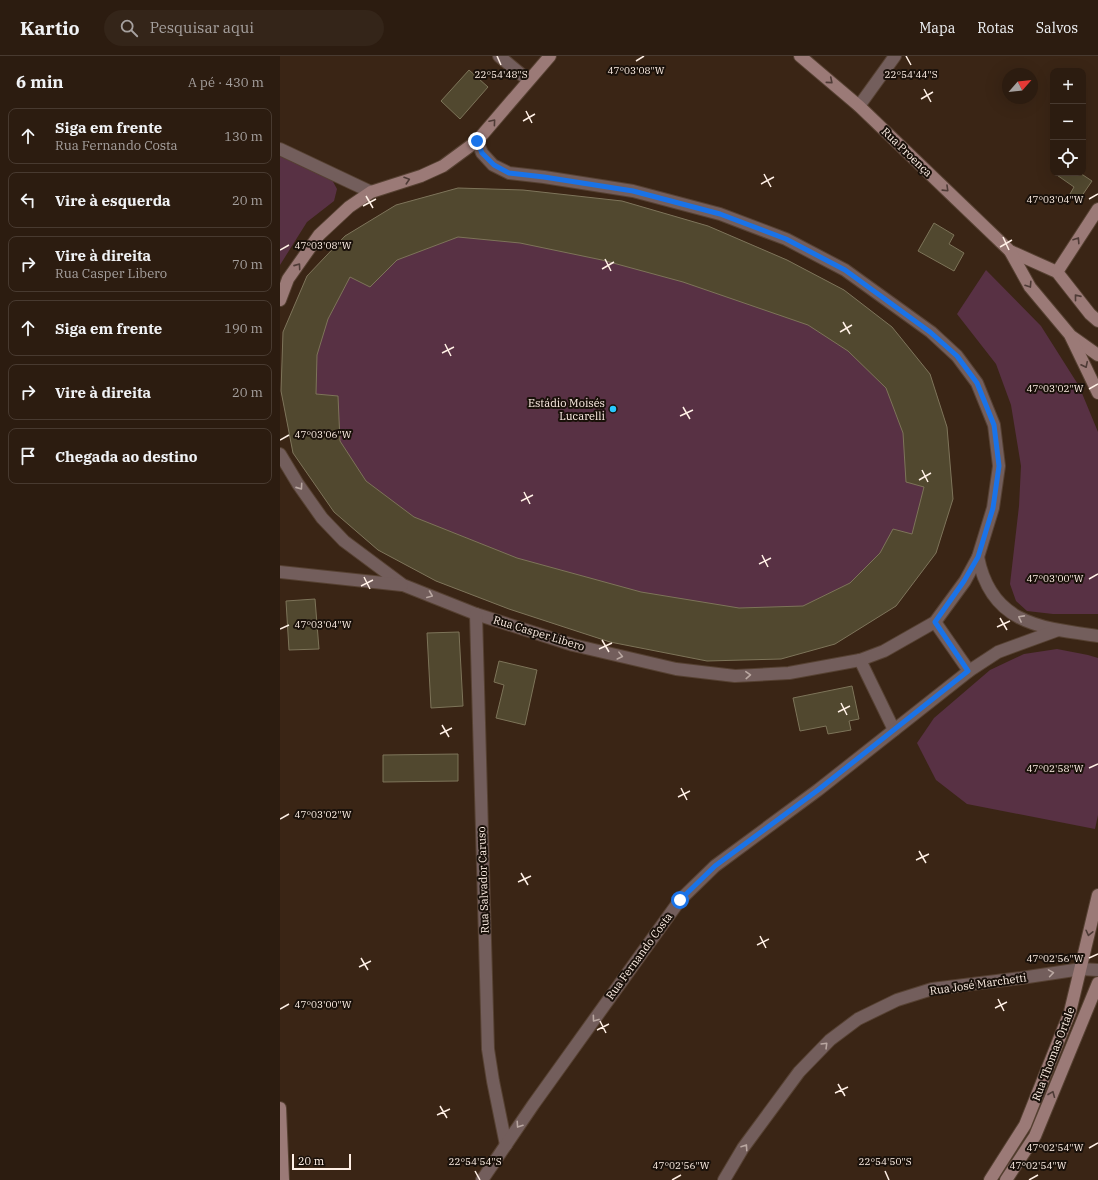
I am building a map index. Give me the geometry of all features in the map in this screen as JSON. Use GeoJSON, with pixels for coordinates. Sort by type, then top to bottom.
{"type":"FeatureCollection","features":[{"type":"Feature","properties":{"kind":"main road"},"geometry":{"type":"LineString","coordinates":[[280,300],[288,279],[319,235],[349,207],[371,192],[421,176],[443,166],[477,141],[550,56]]}},
{"type":"Feature","properties":{"kind":"main road","name":"Rua Proença"},"geometry":{"type":"LineString","coordinates":[[800,56],[859,106],[1010,251],[1030,287],[1071,336],[1098,355]]}},
{"type":"Feature","properties":{"kind":"main road"},"geometry":{"type":"LineString","coordinates":[[1056,272],[1098,209]]}},
{"type":"Feature","properties":{"kind":"main road","name":"Rua Proença"},"geometry":{"type":"LineString","coordinates":[[1010,251],[1056,272],[1094,318],[1098,325]]}},
{"type":"Feature","properties":{"kind":"main road"},"geometry":{"type":"LineString","coordinates":[[1071,336],[1098,393]]}},
{"type":"Feature","properties":{"kind":"main road","name":"Rua Thomas Ortale"},"geometry":{"type":"LineString","coordinates":[[990,1180],[1025,1125],[1070,1012],[1098,895]]}},
{"type":"Feature","properties":{"kind":"main road","name":"Rua Thomas Ortale"},"geometry":{"type":"LineString","coordinates":[[1006,1180],[1035,1136],[1098,983]]}},
{"type":"Feature","properties":{"kind":"main road"},"geometry":{"type":"LineString","coordinates":[[280,1108],[283,1180]]}},
{"type":"Feature","properties":{"kind":"street"},"geometry":{"type":"LineString","coordinates":[[499,56],[528,80]]}},
{"type":"Feature","properties":{"kind":"street"},"geometry":{"type":"LineString","coordinates":[[859,106],[894,56]]}},
{"type":"Feature","properties":{"kind":"street","name":"Rua Casper Libero"},"geometry":{"type":"LineString","coordinates":[[280,454],[298,484],[322,518],[344,541],[403,585],[476,614],[573,645],[676,669],[735,676],[789,673],[860,660],[884,651],[935,622],[964,581],[978,557],[993,508],[999,466],[994,425],[977,383],[957,356],[930,332],[845,270],[786,239],[720,214],[633,191],[509,173],[494,165],[482,153],[477,141]]}},
{"type":"Feature","properties":{"kind":"street"},"geometry":{"type":"LineString","coordinates":[[280,149],[371,192]]}},
{"type":"Feature","properties":{"kind":"street","name":"Rua Fernando Costa"},"geometry":{"type":"LineString","coordinates":[[978,557],[989,591],[1006,609],[1025,621],[1058,630],[1098,636]]}},
{"type":"Feature","properties":{"kind":"street","name":"Rua Casper Libero"},"geometry":{"type":"LineString","coordinates":[[280,572],[403,585]]}},
{"type":"Feature","properties":{"kind":"street","name":"Rua Salvador Caruso"},"geometry":{"type":"LineString","coordinates":[[476,614],[488,1049],[506,1145]]}},
{"type":"Feature","properties":{"kind":"street"},"geometry":{"type":"LineString","coordinates":[[935,622],[968,671]]}},
{"type":"Feature","properties":{"kind":"street","name":"Rua Fernando Costa"},"geometry":{"type":"LineString","coordinates":[[482,1180],[533,1105],[680,900],[715,866],[818,790],[968,671],[998,652],[1058,630]]}},
{"type":"Feature","properties":{"kind":"street"},"geometry":{"type":"LineString","coordinates":[[860,660],[894,730]]}},
{"type":"Feature","properties":{"kind":"street","name":"Rua José Marchetti"},"geometry":{"type":"LineString","coordinates":[[724,1180],[744,1148],[799,1072],[830,1040],[858,1019],[897,1000],[932,989],[1081,969],[1098,970]]}},
{"type":"Feature","properties":{"kind":"shaded area"},"geometry":{"type":"Polygon","coordinates":[[[280,153],[331,178],[337,189],[334,201],[307,222],[280,265],[280,153]]]}},
{"type":"Feature","properties":{"kind":"shaded area","name":"Estádio Moisés Lucarelli"},"geometry":{"type":"Polygon","coordinates":[[[458,188],[523,190],[622,201],[708,226],[787,260],[844,290],[892,327],[930,374],[947,427],[953,499],[936,553],[896,606],[835,644],[610,642],[509,609],[436,581],[378,550],[334,512],[293,453],[281,391],[283,332],[307,276],[345,236],[396,205],[458,188]]]}},
{"type":"Feature","properties":{"kind":"shaded area"},"geometry":{"type":"Polygon","coordinates":[[[986,270],[1041,326],[1079,386],[1098,432],[1098,614],[1053,614],[1027,611],[1016,601],[1010,584],[1019,506],[1021,466],[1011,405],[996,364],[957,314],[986,270]]]}},
{"type":"Feature","properties":{"kind":"shaded area"},"geometry":{"type":"Polygon","coordinates":[[[1057,649],[1098,658],[1098,815],[1095,829],[967,804],[936,780],[917,743],[934,718],[990,670],[1024,654],[1057,649]]]}},
{"type":"Feature","properties":{"kind":"building"},"geometry":{"type":"Polygon","coordinates":[[[469,70],[488,87],[460,119],[441,101],[469,70]]]}},
{"type":"Feature","properties":{"kind":"building"},"geometry":{"type":"Polygon","coordinates":[[[1058,176],[1084,176],[1092,181],[1079,200],[1070,194],[1074,187],[1058,176]]]}},
{"type":"Feature","properties":{"kind":"building"},"geometry":{"type":"Polygon","coordinates":[[[458,188],[523,190],[622,201],[708,226],[787,260],[844,290],[892,327],[930,374],[947,427],[953,499],[936,553],[896,606],[835,644],[781,659],[707,661],[610,642],[509,609],[436,581],[378,550],[334,512],[293,453],[281,391],[283,332],[307,276],[345,236],[396,205],[458,188]],[[458,237],[397,260],[370,287],[350,277],[328,319],[317,355],[316,394],[338,396],[340,441],[366,481],[414,517],[517,558],[641,592],[739,608],[803,606],[850,583],[880,553],[893,529],[912,534],[924,487],[906,482],[903,433],[886,388],[848,351],[808,325],[683,282],[602,260],[520,243],[458,237]]]}},
{"type":"Feature","properties":{"kind":"building"},"geometry":{"type":"Polygon","coordinates":[[[934,223],[954,235],[949,244],[964,253],[954,271],[918,251],[934,223]]]}},
{"type":"Feature","properties":{"kind":"building"},"geometry":{"type":"Polygon","coordinates":[[[315,599],[319,649],[289,650],[286,601],[315,599]]]}},
{"type":"Feature","properties":{"kind":"building"},"geometry":{"type":"Polygon","coordinates":[[[459,632],[463,706],[431,708],[427,633],[459,632]]]}},
{"type":"Feature","properties":{"kind":"building"},"geometry":{"type":"Polygon","coordinates":[[[499,661],[537,670],[525,725],[496,718],[504,685],[494,682],[499,661]]]}},
{"type":"Feature","properties":{"kind":"building"},"geometry":{"type":"Polygon","coordinates":[[[852,686],[859,719],[849,721],[851,730],[828,734],[826,726],[800,731],[793,698],[852,686]]]}},
{"type":"Feature","properties":{"kind":"building"},"geometry":{"type":"Polygon","coordinates":[[[458,754],[458,781],[383,782],[383,755],[458,754]]]}},
{"type":"Feature","properties":{"kind":"place","name":"Estádio Moisés Lucarelli"},"geometry":{"type":"Point","coordinates":[613,409]}},
{"type":"Feature","properties":{"kind":"route"},"geometry":{"type":"LineString","coordinates":[[477,141],[482,153],[494,165],[509,173],[633,191],[720,214],[786,239],[845,270],[930,332],[957,356],[977,383],[994,425],[999,466],[993,508],[978,557],[964,581],[935,622],[968,671],[818,790],[715,866],[680,900]]}}]}
